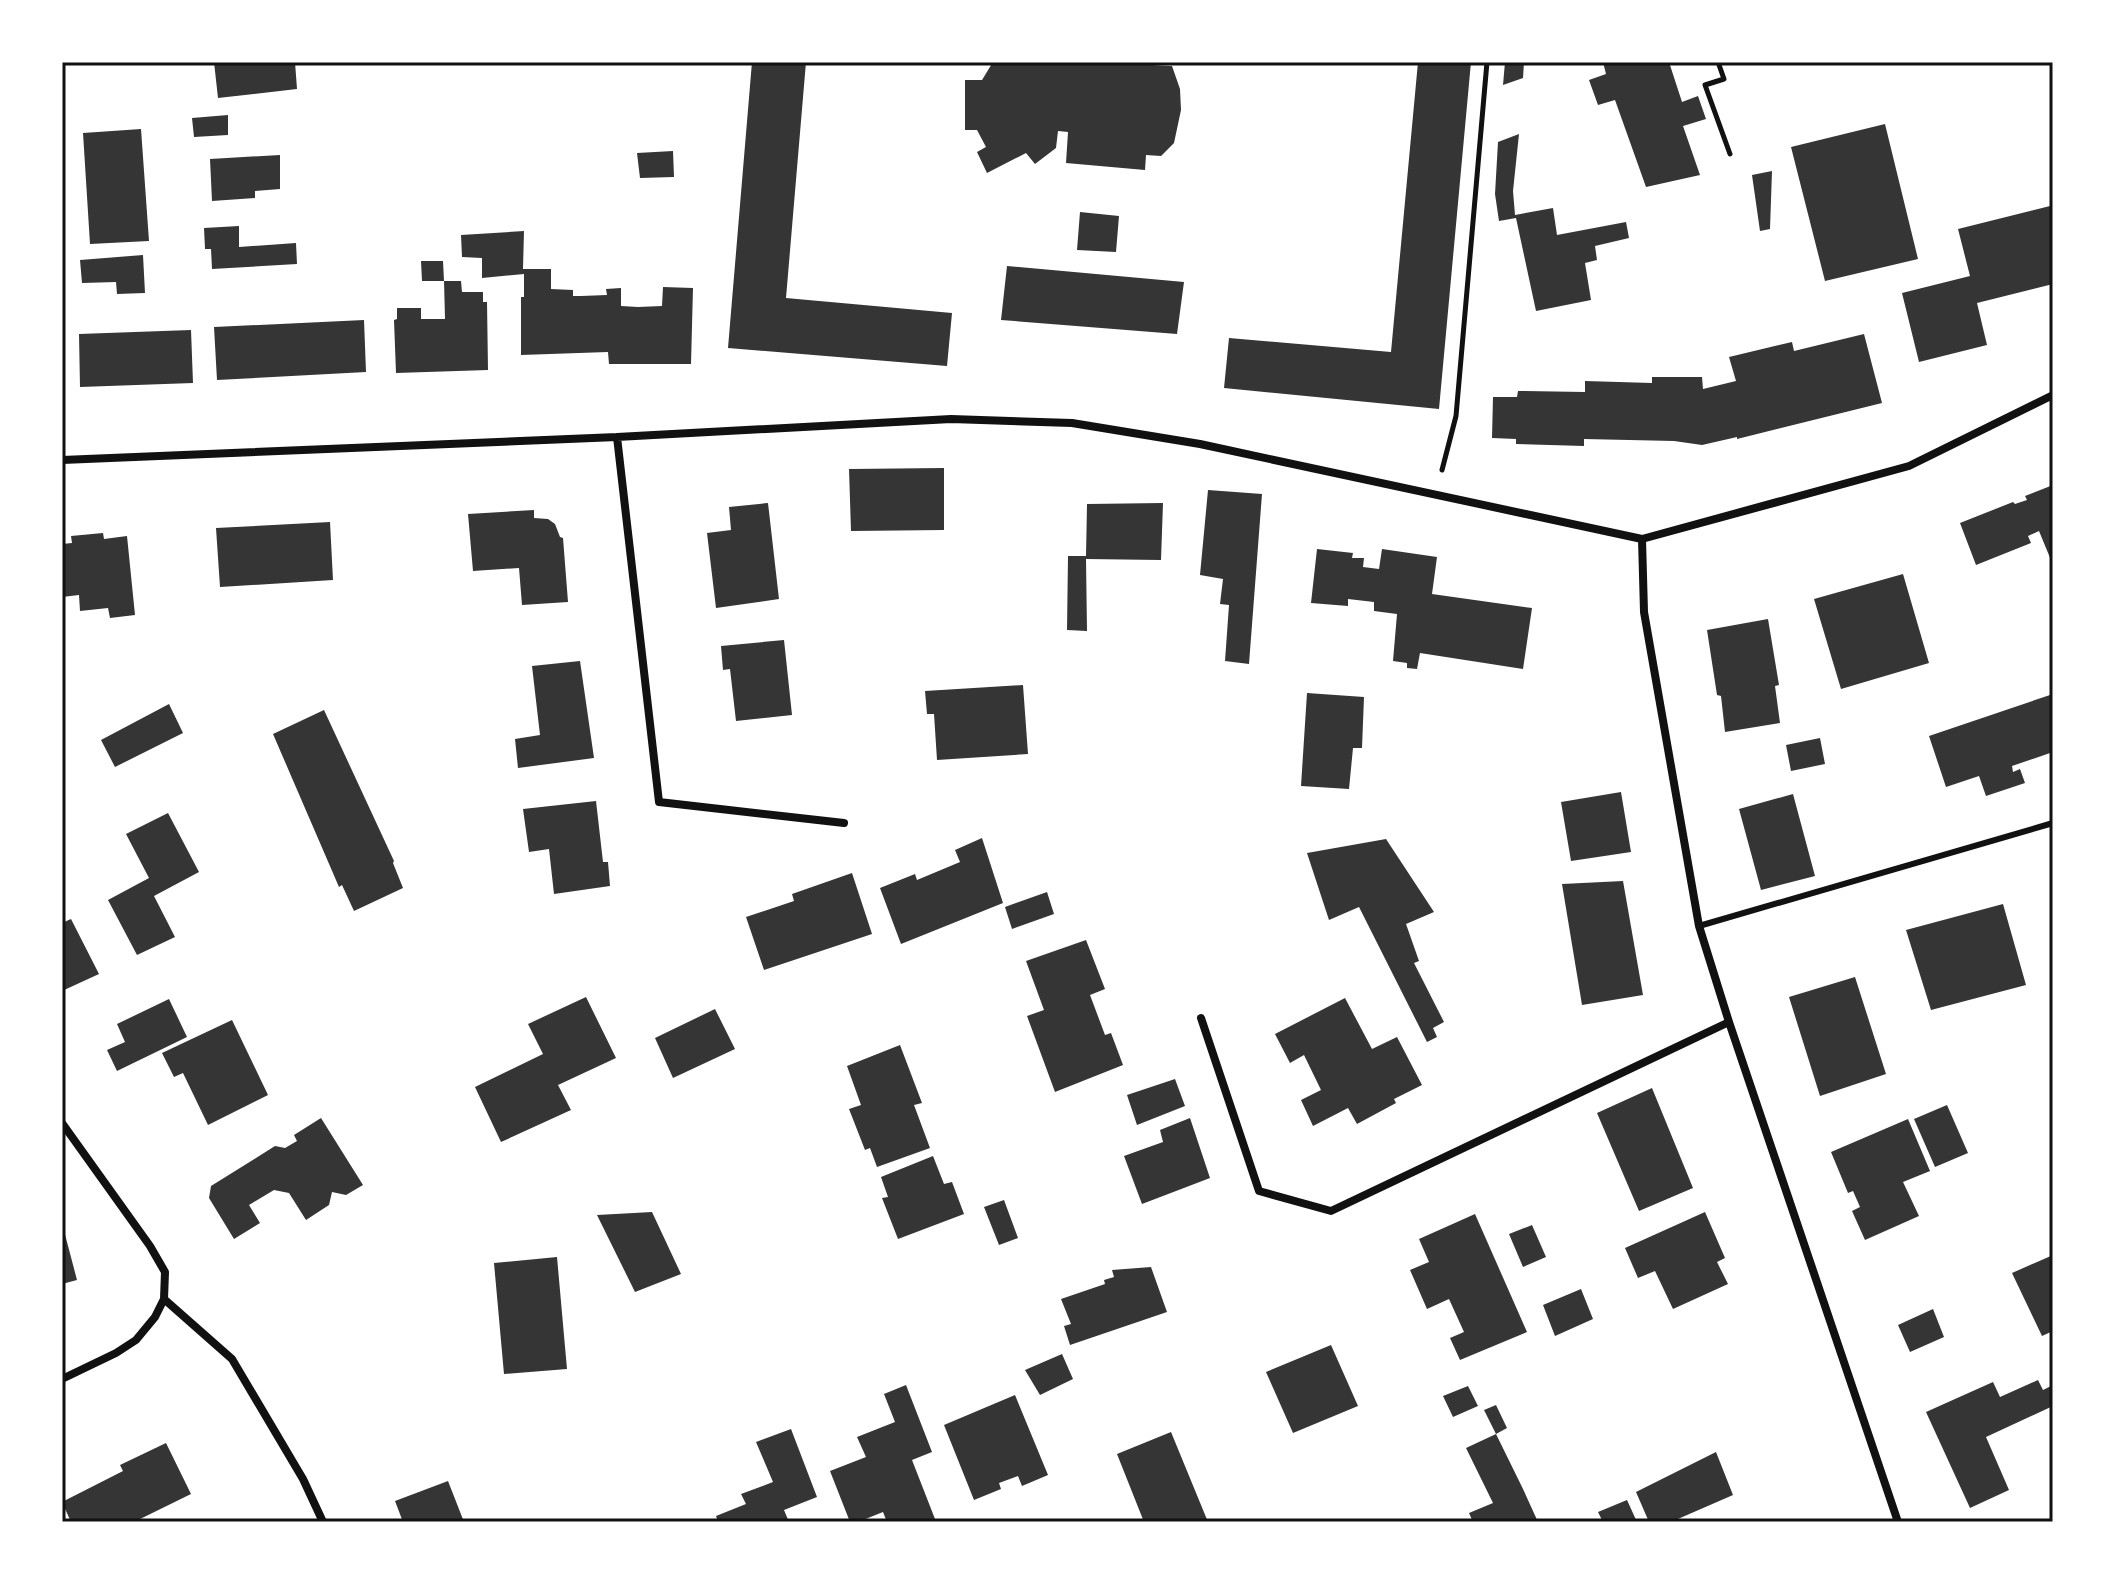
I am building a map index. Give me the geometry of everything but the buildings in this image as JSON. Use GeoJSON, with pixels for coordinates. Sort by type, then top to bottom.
{"type":"FeatureCollection","features":[{"type":"Feature","properties":{"kind":"street"},"geometry":{"type":"LineString","coordinates":[[62,460],[617,437],[951,419],[1072,423],[1200,444],[1642,539],[1909,466],[2053,395]]}},
{"type":"Feature","properties":{"kind":"street"},"geometry":{"type":"LineString","coordinates":[[617,437],[659,802],[844,823]]}},
{"type":"Feature","properties":{"kind":"street"},"geometry":{"type":"LineString","coordinates":[[1642,539],[1644,612],[1699,926],[1898,1522]]}},
{"type":"Feature","properties":{"kind":"street"},"geometry":{"type":"LineString","coordinates":[[1201,1018],[1259,1191],[1331,1211],[1729,1022]]}},
{"type":"Feature","properties":{"kind":"street"},"geometry":{"type":"LineString","coordinates":[[62,1123],[150,1246],[165,1272],[164,1299],[155,1317],[136,1340],[62,1379]]}},
{"type":"Feature","properties":{"kind":"street"},"geometry":{"type":"LineString","coordinates":[[164,1299],[232,1359],[303,1479],[323,1522]]}},
{"type":"Feature","properties":{"kind":"lane"},"geometry":{"type":"LineString","coordinates":[[1699,926],[2053,823]]}},
{"type":"Feature","properties":{"kind":"path"},"geometry":{"type":"LineString","coordinates":[[1436,495],[1456,416],[1487,62]]}},
{"type":"Feature","properties":{"kind":"path"},"geometry":{"type":"LineString","coordinates":[[1718,62],[1724,79],[1705,85],[1730,154]]}}]}
